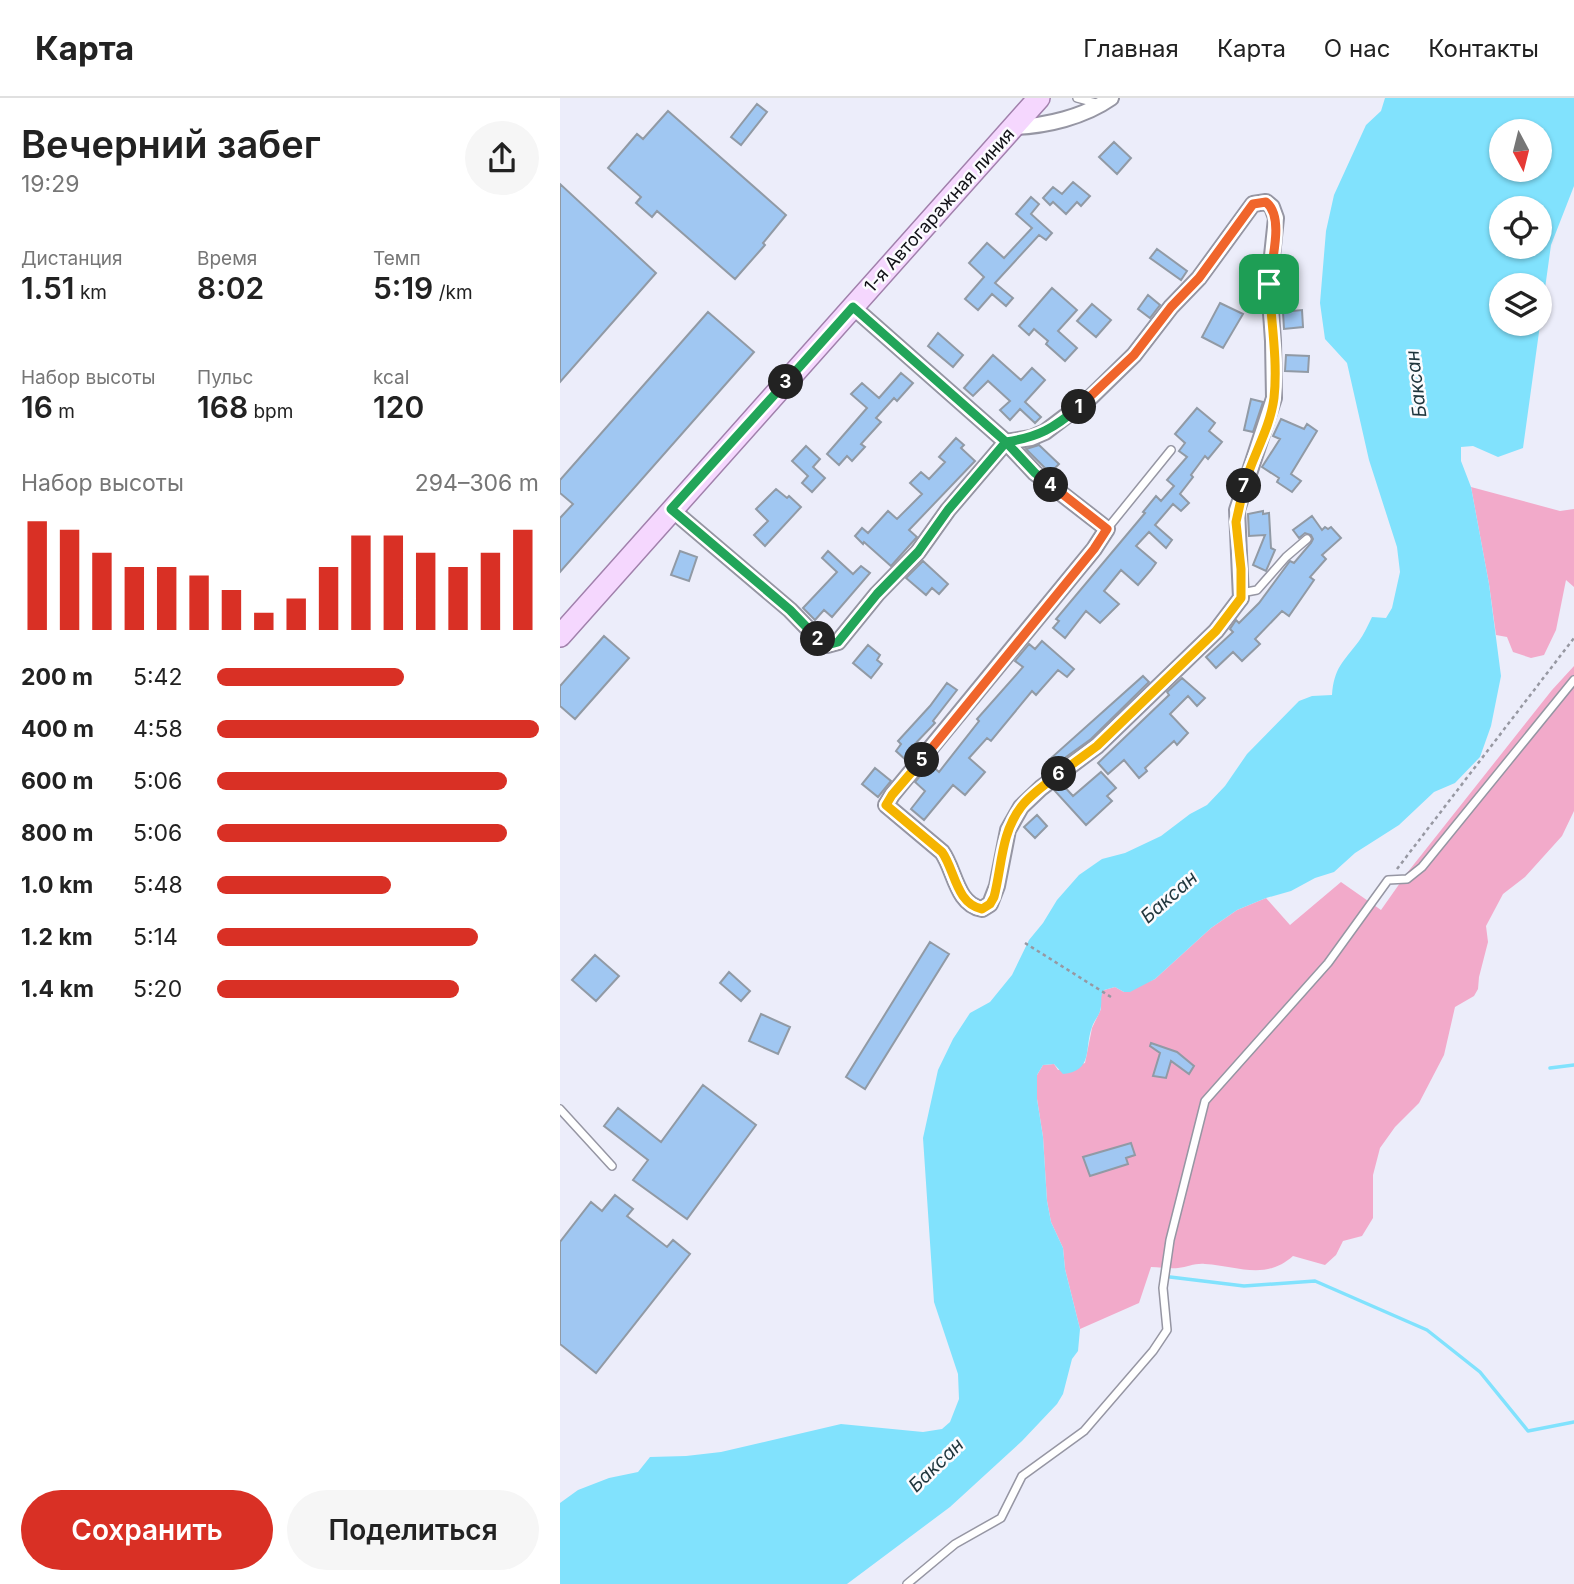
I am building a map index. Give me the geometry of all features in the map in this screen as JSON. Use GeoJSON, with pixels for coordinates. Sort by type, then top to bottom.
{"type":"FeatureCollection","features":[{"type":"Feature","properties":{"kind":"main road","name":"1-я Автогаражная линия"},"geometry":{"type":"LineString","coordinates":[[560,636],[1039,98]]}},
{"type":"Feature","properties":{"kind":"street"},"geometry":{"type":"LineString","coordinates":[[1014,127],[1040,126],[1107,101]]}},
{"type":"Feature","properties":{"kind":"street"},"geometry":{"type":"LineString","coordinates":[[671,509],[790,610],[818,639],[827,645],[832,644],[845,634],[877,594],[918,552],[948,510],[1006,442],[1031,438],[1045,432],[1091,397],[1134,355],[1171,307],[1199,278],[1253,204],[1266,202],[1272,207],[1276,218],[1269,284],[1274,398],[1237,510],[1241,598],[1216,631],[1097,746],[1051,780],[1021,807],[1008,830],[994,897],[987,907],[975,908],[969,904],[958,888],[948,860],[942,852],[886,805],[1094,549],[1107,529],[1035,473],[1006,442],[853,307]]}},
{"type":"Feature","properties":{"kind":"lane"},"geometry":{"type":"LineString","coordinates":[[1077,98],[1088,102],[1107,101]]}},
{"type":"Feature","properties":{"kind":"lane"},"geometry":{"type":"LineString","coordinates":[[1107,529],[1171,450]]}},
{"type":"Feature","properties":{"kind":"lane"},"geometry":{"type":"LineString","coordinates":[[1241,593],[1256,590],[1286,557],[1307,539]]}},
{"type":"Feature","properties":{"kind":"lane"},"geometry":{"type":"LineString","coordinates":[[907,1584],[955,1544],[1001,1518],[1023,1476],[1084,1431],[1153,1351],[1167,1330],[1163,1288],[1170,1240],[1205,1101],[1328,963],[1388,880],[1407,879],[1422,867],[1574,680]]}},
{"type":"Feature","properties":{"kind":"lane"},"geometry":{"type":"LineString","coordinates":[[560,1108],[612,1166]]}},
{"type":"Feature","properties":{"kind":"path"},"geometry":{"type":"LineString","coordinates":[[1388,880],[1574,638]]}},
{"type":"Feature","properties":{"kind":"path"},"geometry":{"type":"LineString","coordinates":[[1026,943],[1111,997]]}},
{"type":"Feature","properties":{"kind":"shaded area"},"geometry":{"type":"Polygon","coordinates":[[[1471,487],[1560,511],[1574,509],[1574,587],[1566,580],[1556,630],[1544,655],[1531,658],[1513,652],[1507,637],[1496,635],[1471,487]]]}},
{"type":"Feature","properties":{"kind":"shaded area"},"geometry":{"type":"Polygon","coordinates":[[[1574,666],[1574,811],[1562,836],[1525,877],[1503,894],[1486,926],[1488,942],[1478,989],[1474,996],[1455,1007],[1444,1055],[1419,1103],[1395,1127],[1380,1148],[1373,1175],[1373,1218],[1362,1236],[1343,1241],[1336,1255],[1325,1265],[1293,1256],[1283,1264],[1262,1270],[1201,1264],[1175,1268],[1151,1267],[1139,1303],[1080,1329],[1065,1269],[1063,1248],[1051,1222],[1047,1201],[1043,1137],[1037,1099],[1037,1075],[1043,1065],[1054,1064],[1058,1070],[1085,1063],[1092,1028],[1101,1009],[1100,996],[1104,990],[1115,987],[1124,992],[1155,979],[1211,928],[1237,910],[1266,898],[1290,925],[1341,882],[1381,910],[1407,873],[1574,666]]]}},
{"type":"Feature","properties":{"kind":"water","name":"Баксан"},"geometry":{"type":"Polygon","coordinates":[[[1385,98],[1574,98],[1574,186],[1552,242],[1552,196],[1489,196],[1489,259],[1549,259],[1547,273],[1489,273],[1489,336],[1538,336],[1523,448],[1498,457],[1473,446],[1461,447],[1461,461],[1471,487],[1489,584],[1501,676],[1491,726],[1480,757],[1455,783],[1434,792],[1399,825],[1355,853],[1334,872],[1237,910],[1211,928],[1155,979],[1130,992],[1115,987],[1104,990],[1101,1009],[1092,1027],[1084,1063],[1073,1072],[1063,1074],[1054,1064],[1043,1065],[1037,1075],[1037,1099],[1043,1137],[1047,1201],[1051,1222],[1063,1248],[1065,1269],[1080,1329],[1078,1351],[1072,1359],[1063,1394],[1057,1404],[1022,1441],[950,1507],[847,1584],[560,1584],[560,1503],[578,1490],[609,1478],[638,1472],[650,1457],[721,1452],[841,1424],[923,1432],[942,1429],[950,1422],[959,1399],[958,1374],[934,1302],[923,1138],[938,1070],[953,1039],[970,1013],[990,1002],[1012,975],[1029,940],[1057,900],[1079,875],[1102,859],[1125,853],[1161,836],[1207,805],[1225,786],[1247,754],[1299,701],[1312,696],[1332,695],[1337,672],[1372,617],[1386,618],[1392,608],[1400,572],[1397,547],[1369,460],[1347,363],[1325,339],[1320,303],[1326,231],[1334,195],[1366,125],[1381,111],[1385,98]]]}},
{"type":"Feature","properties":{"kind":"building"},"geometry":{"type":"Polygon","coordinates":[[[757,104],[767,112],[741,145],[731,137],[757,104]]]}},
{"type":"Feature","properties":{"kind":"building"},"geometry":{"type":"Polygon","coordinates":[[[668,111],[786,215],[763,243],[765,245],[735,279],[657,211],[652,217],[636,203],[641,197],[608,168],[637,134],[643,139],[668,111]]]}},
{"type":"Feature","properties":{"kind":"building"},"geometry":{"type":"Polygon","coordinates":[[[1114,142],[1131,158],[1117,174],[1099,157],[1114,142]]]}},
{"type":"Feature","properties":{"kind":"building"},"geometry":{"type":"Polygon","coordinates":[[[1073,182],[1090,196],[1081,206],[1077,202],[1066,214],[1053,202],[1050,205],[1043,198],[1053,187],[1062,194],[1073,182]]]}},
{"type":"Feature","properties":{"kind":"building"},"geometry":{"type":"Polygon","coordinates":[[[560,184],[656,273],[560,382],[560,184]]]}},
{"type":"Feature","properties":{"kind":"building"},"geometry":{"type":"Polygon","coordinates":[[[1031,197],[1039,204],[1031,214],[1052,233],[1046,240],[1039,235],[995,283],[1013,298],[1006,306],[992,294],[978,310],[965,299],[984,277],[969,263],[987,243],[1004,258],[1032,228],[1016,214],[1031,197]]]}},
{"type":"Feature","properties":{"kind":"building"},"geometry":{"type":"Polygon","coordinates":[[[1157,249],[1187,271],[1181,280],[1150,258],[1157,249]]]}},
{"type":"Feature","properties":{"kind":"building"},"geometry":{"type":"Polygon","coordinates":[[[1052,288],[1077,310],[1058,331],[1077,348],[1065,361],[1034,329],[1029,335],[1019,326],[1052,288]]]}},
{"type":"Feature","properties":{"kind":"building"},"geometry":{"type":"Polygon","coordinates":[[[1148,295],[1160,305],[1150,318],[1138,309],[1148,295]]]}},
{"type":"Feature","properties":{"kind":"building"},"geometry":{"type":"Polygon","coordinates":[[[1220,303],[1243,314],[1223,348],[1202,337],[1220,303]]]}},
{"type":"Feature","properties":{"kind":"building"},"geometry":{"type":"Polygon","coordinates":[[[1092,304],[1111,320],[1096,337],[1077,321],[1092,304]]]}},
{"type":"Feature","properties":{"kind":"building"},"geometry":{"type":"Polygon","coordinates":[[[1302,310],[1303,327],[1284,329],[1283,312],[1302,310]]]}},
{"type":"Feature","properties":{"kind":"building"},"geometry":{"type":"Polygon","coordinates":[[[708,312],[754,352],[560,572],[560,518],[573,504],[560,493],[560,480],[708,312]]]}},
{"type":"Feature","properties":{"kind":"building"},"geometry":{"type":"Polygon","coordinates":[[[938,333],[963,355],[953,367],[928,346],[938,333]]]}},
{"type":"Feature","properties":{"kind":"building"},"geometry":{"type":"Polygon","coordinates":[[[993,355],[1021,380],[1032,368],[1045,380],[1025,402],[1041,417],[1035,423],[1020,409],[1010,420],[1000,410],[1010,401],[988,381],[973,396],[964,388],[993,355]]]}},
{"type":"Feature","properties":{"kind":"building"},"geometry":{"type":"Polygon","coordinates":[[[1286,355],[1309,356],[1308,372],[1285,371],[1286,355]]]}},
{"type":"Feature","properties":{"kind":"building"},"geometry":{"type":"Polygon","coordinates":[[[901,373],[913,383],[897,401],[894,398],[876,418],[881,422],[861,444],[865,447],[852,461],[847,456],[839,465],[827,454],[867,408],[851,394],[862,383],[879,398],[901,373]]]}},
{"type":"Feature","properties":{"kind":"building"},"geometry":{"type":"Polygon","coordinates":[[[1251,399],[1263,402],[1253,432],[1244,430],[1251,399]]]}},
{"type":"Feature","properties":{"kind":"building"},"geometry":{"type":"Polygon","coordinates":[[[1197,408],[1215,423],[1209,431],[1222,442],[1208,459],[1205,456],[1180,494],[1189,503],[1181,511],[1173,504],[1155,525],[1172,540],[1166,548],[1149,532],[1136,546],[1156,563],[1151,570],[1138,585],[1121,570],[1104,591],[1119,604],[1100,623],[1086,611],[1065,638],[1053,628],[1059,621],[1056,619],[1145,513],[1143,512],[1156,496],[1161,501],[1174,486],[1167,480],[1187,457],[1179,451],[1185,443],[1175,434],[1197,408]]]}},
{"type":"Feature","properties":{"kind":"building"},"geometry":{"type":"Polygon","coordinates":[[[1281,419],[1304,429],[1307,424],[1317,431],[1291,474],[1301,481],[1292,492],[1277,482],[1279,478],[1262,467],[1280,439],[1273,436],[1281,419]]]}},
{"type":"Feature","properties":{"kind":"building"},"geometry":{"type":"Polygon","coordinates":[[[956,438],[964,445],[961,448],[975,461],[909,530],[917,537],[891,566],[855,536],[862,528],[868,533],[888,511],[897,519],[922,494],[910,483],[921,472],[929,479],[945,462],[939,457],[956,438]]]}},
{"type":"Feature","properties":{"kind":"building"},"geometry":{"type":"Polygon","coordinates":[[[1039,445],[1059,464],[1050,473],[1026,449],[1039,445]]]}},
{"type":"Feature","properties":{"kind":"building"},"geometry":{"type":"Polygon","coordinates":[[[806,446],[820,459],[813,467],[825,478],[812,492],[802,483],[808,476],[792,461],[806,446]]]}},
{"type":"Feature","properties":{"kind":"building"},"geometry":{"type":"Polygon","coordinates":[[[776,489],[801,507],[765,546],[754,535],[768,521],[756,509],[776,489]]]}},
{"type":"Feature","properties":{"kind":"building"},"geometry":{"type":"Polygon","coordinates":[[[1263,511],[1263,514],[1269,513],[1271,548],[1275,550],[1266,571],[1253,565],[1265,535],[1249,536],[1248,514],[1263,511]]]}},
{"type":"Feature","properties":{"kind":"building"},"geometry":{"type":"Polygon","coordinates":[[[1312,516],[1322,530],[1331,527],[1341,538],[1322,555],[1326,559],[1310,577],[1314,580],[1289,616],[1282,611],[1255,639],[1260,644],[1242,661],[1233,652],[1216,668],[1206,657],[1233,632],[1230,629],[1236,620],[1239,623],[1259,603],[1290,561],[1294,563],[1311,543],[1311,535],[1305,533],[1299,538],[1293,530],[1312,516]]]}},
{"type":"Feature","properties":{"kind":"building"},"geometry":{"type":"Polygon","coordinates":[[[680,551],[697,557],[689,581],[671,575],[680,551]]]}},
{"type":"Feature","properties":{"kind":"building"},"geometry":{"type":"Polygon","coordinates":[[[828,551],[853,574],[861,566],[870,573],[832,617],[824,610],[815,620],[803,608],[837,572],[822,558],[828,551]]]}},
{"type":"Feature","properties":{"kind":"building"},"geometry":{"type":"Polygon","coordinates":[[[923,561],[948,584],[939,594],[932,588],[926,595],[906,578],[923,561]]]}},
{"type":"Feature","properties":{"kind":"building"},"geometry":{"type":"Polygon","coordinates":[[[604,636],[629,658],[575,719],[560,706],[560,686],[604,636]]]}},
{"type":"Feature","properties":{"kind":"building"},"geometry":{"type":"Polygon","coordinates":[[[1042,641],[1074,669],[1067,677],[1058,670],[1036,695],[1032,691],[991,741],[987,738],[969,758],[985,772],[965,795],[953,785],[924,820],[911,809],[925,791],[915,782],[930,764],[939,772],[979,721],[977,719],[1023,667],[1015,661],[1029,644],[1035,649],[1042,641]]]}},
{"type":"Feature","properties":{"kind":"building"},"geometry":{"type":"Polygon","coordinates":[[[868,645],[880,655],[877,660],[882,664],[871,678],[853,663],[868,645]]]}},
{"type":"Feature","properties":{"kind":"building"},"geometry":{"type":"Polygon","coordinates":[[[1143,676],[1149,682],[1091,739],[1055,765],[1050,759],[1143,676]]]}},
{"type":"Feature","properties":{"kind":"building"},"geometry":{"type":"Polygon","coordinates":[[[1182,678],[1205,698],[1197,706],[1188,696],[1170,714],[1188,733],[1177,745],[1174,741],[1145,768],[1147,771],[1139,778],[1124,760],[1108,774],[1098,763],[1169,695],[1167,692],[1182,678]]]}},
{"type":"Feature","properties":{"kind":"building"},"geometry":{"type":"Polygon","coordinates":[[[947,683],[957,690],[933,721],[935,723],[912,747],[916,751],[907,761],[896,751],[901,744],[898,741],[947,683]]]}},
{"type":"Feature","properties":{"kind":"building"},"geometry":{"type":"Polygon","coordinates":[[[875,768],[891,781],[878,797],[862,784],[875,768]]]}},
{"type":"Feature","properties":{"kind":"building"},"geometry":{"type":"Polygon","coordinates":[[[1101,772],[1116,788],[1107,796],[1112,801],[1086,825],[1054,790],[1062,784],[1073,796],[1101,772]]]}},
{"type":"Feature","properties":{"kind":"building"},"geometry":{"type":"Polygon","coordinates":[[[1037,815],[1047,826],[1035,838],[1024,827],[1037,815]]]}},
{"type":"Feature","properties":{"kind":"building"},"geometry":{"type":"Polygon","coordinates":[[[930,942],[949,954],[865,1089],[846,1077],[930,942]]]}},
{"type":"Feature","properties":{"kind":"building"},"geometry":{"type":"Polygon","coordinates":[[[595,955],[619,976],[596,1001],[572,980],[595,955]]]}},
{"type":"Feature","properties":{"kind":"building"},"geometry":{"type":"Polygon","coordinates":[[[729,972],[750,991],[741,1001],[720,983],[729,972]]]}},
{"type":"Feature","properties":{"kind":"building"},"geometry":{"type":"Polygon","coordinates":[[[761,1014],[790,1027],[778,1054],[749,1041],[761,1014]]]}},
{"type":"Feature","properties":{"kind":"building"},"geometry":{"type":"Polygon","coordinates":[[[1151,1043],[1177,1052],[1194,1066],[1189,1074],[1171,1061],[1166,1078],[1153,1076],[1160,1053],[1150,1046],[1151,1043]]]}},
{"type":"Feature","properties":{"kind":"building"},"geometry":{"type":"Polygon","coordinates":[[[703,1085],[756,1125],[687,1219],[633,1180],[648,1160],[604,1126],[618,1108],[661,1142],[703,1085]]]}},
{"type":"Feature","properties":{"kind":"building"},"geometry":{"type":"Polygon","coordinates":[[[1131,1143],[1135,1155],[1126,1158],[1128,1164],[1090,1176],[1083,1157],[1131,1143]]]}},
{"type":"Feature","properties":{"kind":"building"},"geometry":{"type":"Polygon","coordinates":[[[615,1195],[633,1209],[627,1216],[667,1247],[673,1240],[690,1254],[596,1373],[560,1344],[560,1242],[591,1202],[602,1211],[615,1195]]]}},
{"type":"Feature","properties":{"kind":"waterway"},"geometry":{"type":"LineString","coordinates":[[1550,1068],[1574,1065]]}},
{"type":"Feature","properties":{"kind":"waterway"},"geometry":{"type":"LineString","coordinates":[[1170,1277],[1244,1286],[1315,1281],[1427,1330],[1480,1372],[1528,1431],[1574,1422]]}},
{"type":"Feature","properties":{"kind":"route"},"geometry":{"type":"LineString","coordinates":[[1269,284],[1274,398],[1237,510],[1241,598],[1216,631],[1097,746],[1027,800],[1004,841],[994,897],[987,907],[975,908],[958,888],[948,860],[942,852],[886,805],[1094,549],[1107,529],[1035,473],[1006,442],[853,307],[671,509],[790,610],[818,639],[827,645],[838,642],[877,594],[918,552],[948,510],[1006,442],[1031,438],[1045,432],[1091,397],[1134,355],[1171,307],[1199,278],[1253,204],[1266,202],[1272,207],[1276,218],[1269,284]]}}]}
